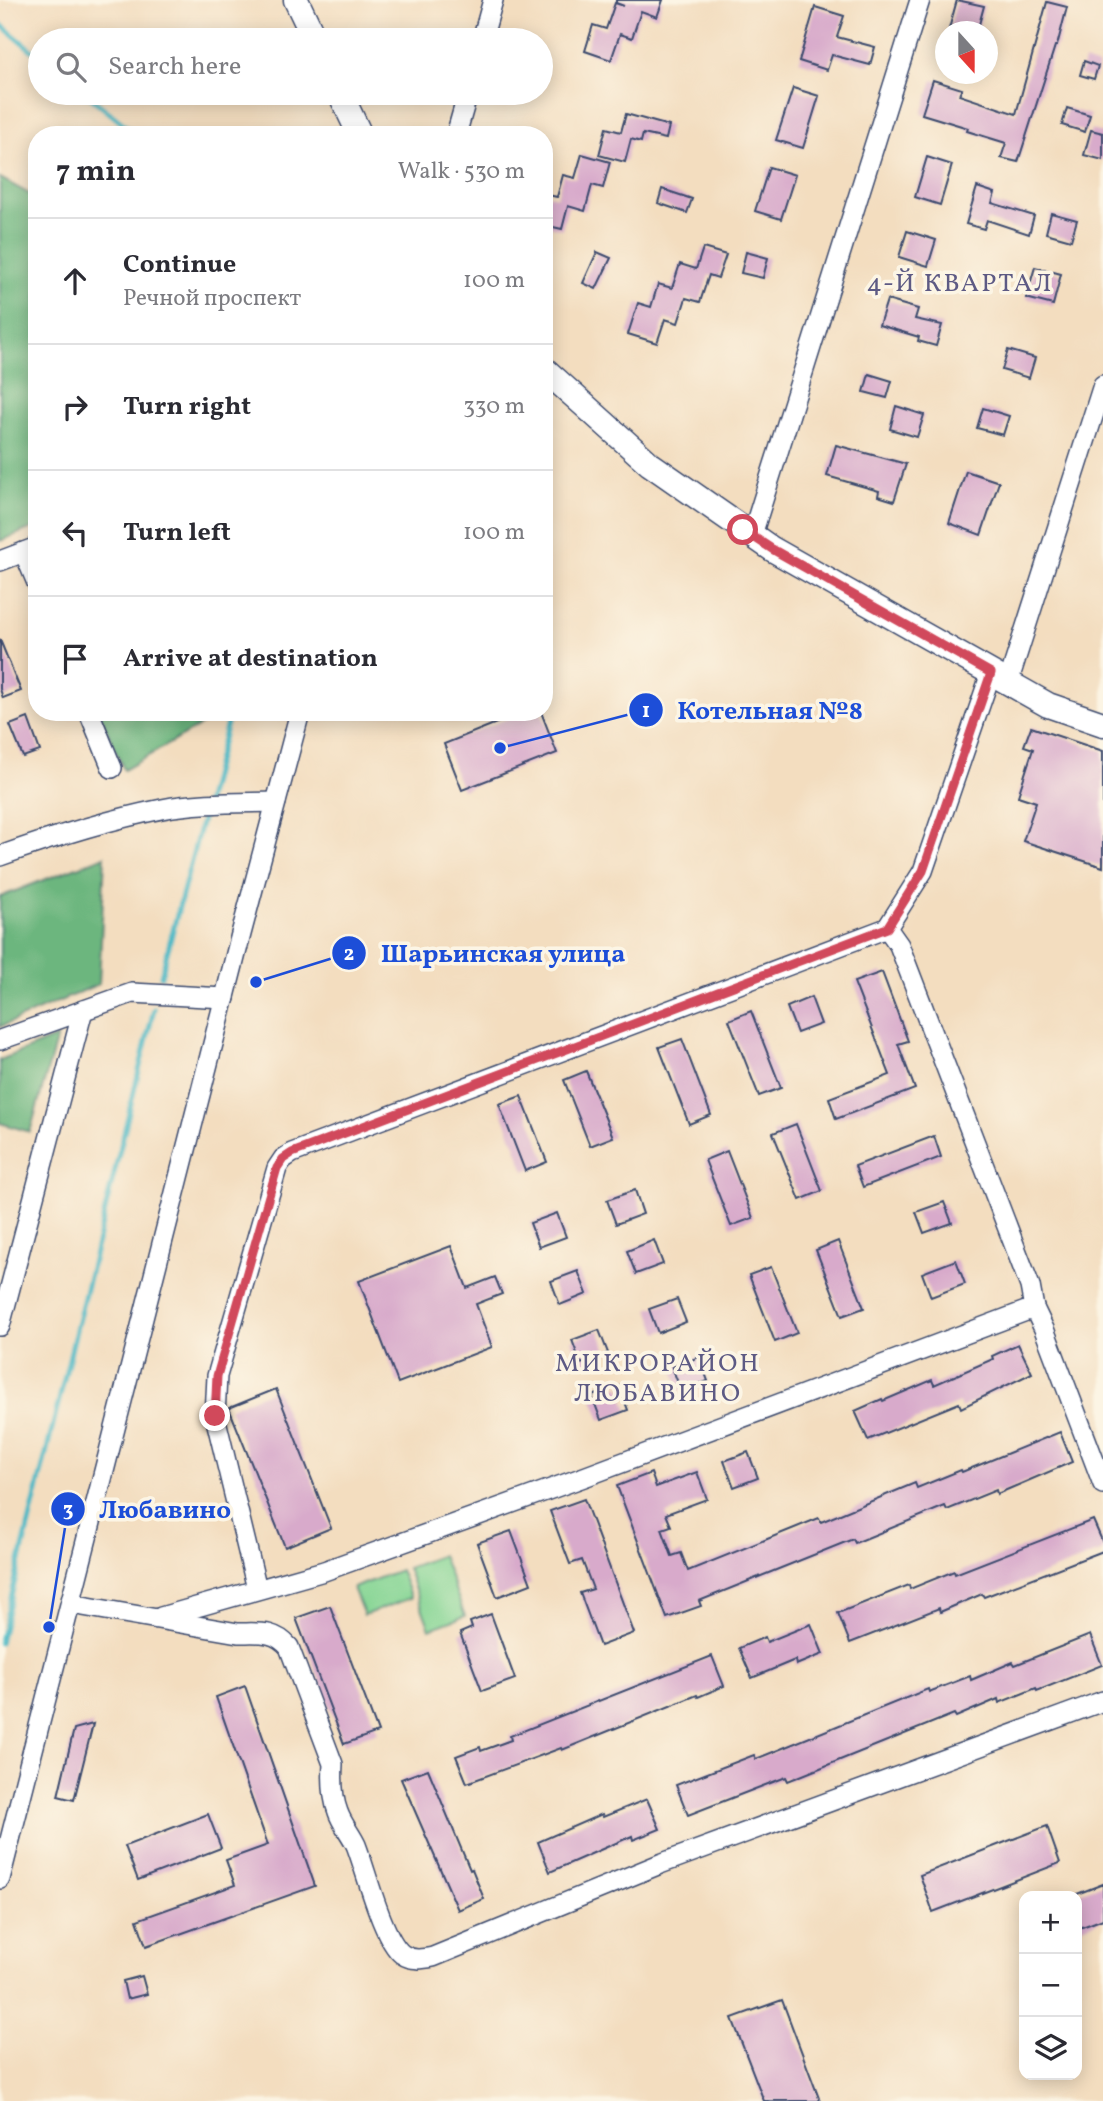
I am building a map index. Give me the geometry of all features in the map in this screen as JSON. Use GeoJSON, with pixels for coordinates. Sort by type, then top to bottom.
{"type":"FeatureCollection","features":[{"type":"Feature","properties":{"kind":"street"},"geometry":{"type":"LineString","coordinates":[[296,0],[309,28]]}},
{"type":"Feature","properties":{"kind":"street"},"geometry":{"type":"LineString","coordinates":[[485,28],[493,0]]}},
{"type":"Feature","properties":{"kind":"street"},"geometry":{"type":"LineString","coordinates":[[752,535],[920,0]]}},
{"type":"Feature","properties":{"kind":"street"},"geometry":{"type":"LineString","coordinates":[[346,105],[356,126]]}},
{"type":"Feature","properties":{"kind":"street"},"geometry":{"type":"LineString","coordinates":[[459,126],[465,105]]}},
{"type":"Feature","properties":{"kind":"street"},"geometry":{"type":"LineString","coordinates":[[553,377],[650,464],[772,549],[1048,705],[1103,724]]}},
{"type":"Feature","properties":{"kind":"street"},"geometry":{"type":"LineString","coordinates":[[257,1589],[215,1416],[217,1376],[277,1168],[283,1159],[292,1153],[887,928],[923,871],[999,678],[1103,385]]}},
{"type":"Feature","properties":{"kind":"street"},"geometry":{"type":"LineString","coordinates":[[0,561],[28,550]]}},
{"type":"Feature","properties":{"kind":"street"},"geometry":{"type":"LineString","coordinates":[[93,721],[112,768]]}},
{"type":"Feature","properties":{"kind":"street"},"geometry":{"type":"LineString","coordinates":[[0,1879],[298,721]]}},
{"type":"Feature","properties":{"kind":"street"},"geometry":{"type":"LineString","coordinates":[[0,856],[83,828],[163,809],[206,804],[276,802]]}},
{"type":"Feature","properties":{"kind":"street"},"geometry":{"type":"LineString","coordinates":[[887,928],[899,945],[960,1101],[1030,1286],[1034,1308],[1103,1484]]}},
{"type":"Feature","properties":{"kind":"street"},"geometry":{"type":"LineString","coordinates":[[0,1040],[132,993],[225,998]]}},
{"type":"Feature","properties":{"kind":"street"},"geometry":{"type":"LineString","coordinates":[[0,1326],[83,1010]]}},
{"type":"Feature","properties":{"kind":"street"},"geometry":{"type":"LineString","coordinates":[[156,1618],[324,1570],[584,1477],[1034,1308]]}},
{"type":"Feature","properties":{"kind":"street"},"geometry":{"type":"LineString","coordinates":[[71,1604],[238,1633],[266,1633],[281,1637],[289,1647],[333,1764],[332,1784],[338,1811],[355,1844],[390,1937],[401,1953],[415,1959],[433,1957],[660,1864],[1103,1701]]}},
{"type":"Feature","properties":{"kind":"green space"},"geometry":{"type":"Polygon","coordinates":[[[0,178],[28,193],[28,530],[0,541],[0,178]]]}},
{"type":"Feature","properties":{"kind":"green space"},"geometry":{"type":"Polygon","coordinates":[[[103,721],[208,721],[124,770],[103,721]]]}},
{"type":"Feature","properties":{"kind":"green space"},"geometry":{"type":"Polygon","coordinates":[[[105,856],[99,984],[0,1027],[0,897],[105,856]]]}},
{"type":"Feature","properties":{"kind":"green space"},"geometry":{"type":"Polygon","coordinates":[[[57,1037],[30,1132],[0,1123],[0,1060],[57,1037]]]}},
{"type":"Feature","properties":{"kind":"green space"},"geometry":{"type":"Polygon","coordinates":[[[442,1555],[465,1616],[430,1629],[407,1568],[442,1555]]]}},
{"type":"Feature","properties":{"kind":"green space"},"geometry":{"type":"Polygon","coordinates":[[[400,1570],[411,1598],[364,1615],[353,1588],[400,1570]]]}},
{"type":"Feature","properties":{"kind":"building"},"geometry":{"type":"Polygon","coordinates":[[[616,0],[663,0],[657,17],[641,11],[632,38],[620,34],[611,60],[585,51],[593,25],[606,29],[615,3],[624,6],[616,3],[616,0]]]}},
{"type":"Feature","properties":{"kind":"building"},"geometry":{"type":"Polygon","coordinates":[[[957,0],[984,6],[980,21],[951,21],[957,0]]]}},
{"type":"Feature","properties":{"kind":"building"},"geometry":{"type":"Polygon","coordinates":[[[1047,2],[1067,7],[1057,46],[1018,162],[1001,158],[1006,143],[922,114],[933,80],[935,84],[962,89],[959,95],[1016,114],[1047,2]]]}},
{"type":"Feature","properties":{"kind":"building"},"geometry":{"type":"Polygon","coordinates":[[[815,7],[844,16],[837,37],[875,47],[870,65],[832,55],[827,70],[799,61],[815,7]]]}},
{"type":"Feature","properties":{"kind":"building"},"geometry":{"type":"Polygon","coordinates":[[[1084,61],[1098,66],[1094,79],[1080,75],[1084,61]]]}},
{"type":"Feature","properties":{"kind":"building"},"geometry":{"type":"Polygon","coordinates":[[[793,88],[819,96],[803,148],[776,140],[793,88]]]}},
{"type":"Feature","properties":{"kind":"building"},"geometry":{"type":"Polygon","coordinates":[[[1067,108],[1090,115],[1085,132],[1062,125],[1067,108]]]}},
{"type":"Feature","properties":{"kind":"building"},"geometry":{"type":"Polygon","coordinates":[[[626,114],[669,126],[666,139],[643,134],[641,142],[631,139],[625,162],[599,155],[606,128],[621,132],[626,114]]]}},
{"type":"Feature","properties":{"kind":"building"},"geometry":{"type":"Polygon","coordinates":[[[1091,130],[1103,133],[1103,160],[1084,155],[1091,130]]]}},
{"type":"Feature","properties":{"kind":"building"},"geometry":{"type":"Polygon","coordinates":[[[582,154],[610,162],[603,188],[592,185],[585,211],[568,206],[562,229],[553,227],[553,196],[557,197],[563,175],[575,178],[582,154]]]}},
{"type":"Feature","properties":{"kind":"building"},"geometry":{"type":"Polygon","coordinates":[[[927,157],[952,165],[940,205],[915,197],[927,157]]]}},
{"type":"Feature","properties":{"kind":"building"},"geometry":{"type":"Polygon","coordinates":[[[769,167],[795,175],[781,219],[755,211],[769,167]]]}},
{"type":"Feature","properties":{"kind":"building"},"geometry":{"type":"Polygon","coordinates":[[[977,187],[995,193],[992,203],[1034,216],[1029,234],[987,220],[984,229],[966,224],[977,187]]]}},
{"type":"Feature","properties":{"kind":"building"},"geometry":{"type":"Polygon","coordinates":[[[662,189],[692,199],[687,213],[658,203],[662,189]]]}},
{"type":"Feature","properties":{"kind":"building"},"geometry":{"type":"Polygon","coordinates":[[[1051,213],[1077,220],[1071,240],[1046,233],[1051,213]]]}},
{"type":"Feature","properties":{"kind":"building"},"geometry":{"type":"Polygon","coordinates":[[[907,231],[936,240],[928,266],[899,257],[907,231]]]}},
{"type":"Feature","properties":{"kind":"building"},"geometry":{"type":"Polygon","coordinates":[[[703,248],[726,255],[718,278],[709,275],[700,302],[686,298],[678,323],[665,319],[657,343],[628,334],[638,303],[651,307],[658,284],[672,288],[680,264],[696,269],[703,248]]]}},
{"type":"Feature","properties":{"kind":"building"},"geometry":{"type":"Polygon","coordinates":[[[597,252],[611,258],[596,289],[583,283],[597,252]]]}},
{"type":"Feature","properties":{"kind":"building"},"geometry":{"type":"Polygon","coordinates":[[[746,252],[768,258],[763,278],[741,273],[746,252]]]}},
{"type":"Feature","properties":{"kind":"building"},"geometry":{"type":"Polygon","coordinates":[[[1035,267],[1061,274],[1053,305],[1026,298],[1035,267]]]}},
{"type":"Feature","properties":{"kind":"building"},"geometry":{"type":"Polygon","coordinates":[[[887,300],[918,309],[915,319],[942,325],[936,346],[918,341],[919,337],[879,325],[887,300]]]}},
{"type":"Feature","properties":{"kind":"building"},"geometry":{"type":"Polygon","coordinates":[[[1008,350],[1035,358],[1029,378],[1002,370],[1008,350]]]}},
{"type":"Feature","properties":{"kind":"building"},"geometry":{"type":"Polygon","coordinates":[[[869,374],[892,381],[887,398],[864,392],[869,374]]]}},
{"type":"Feature","properties":{"kind":"building"},"geometry":{"type":"Polygon","coordinates":[[[896,406],[924,415],[917,437],[890,429],[896,406]]]}},
{"type":"Feature","properties":{"kind":"building"},"geometry":{"type":"Polygon","coordinates":[[[983,408],[1009,416],[1003,435],[977,428],[983,408]]]}},
{"type":"Feature","properties":{"kind":"building"},"geometry":{"type":"Polygon","coordinates":[[[836,445],[906,464],[894,501],[878,496],[879,491],[827,476],[836,445]]]}},
{"type":"Feature","properties":{"kind":"building"},"geometry":{"type":"Polygon","coordinates":[[[966,471],[999,482],[981,535],[949,523],[966,471]]]}},
{"type":"Feature","properties":{"kind":"building"},"geometry":{"type":"Polygon","coordinates":[[[0,640],[21,691],[3,698],[0,689],[0,640]]]}},
{"type":"Feature","properties":{"kind":"building"},"geometry":{"type":"Polygon","coordinates":[[[28,718],[40,751],[23,757],[10,725],[28,718]]]}},
{"type":"Feature","properties":{"kind":"building"},"geometry":{"type":"Polygon","coordinates":[[[502,721],[545,721],[557,753],[462,790],[444,744],[502,721]]]}},
{"type":"Feature","properties":{"kind":"building"},"geometry":{"type":"Polygon","coordinates":[[[1031,727],[1103,751],[1103,867],[1023,841],[1036,802],[1018,796],[1033,749],[1024,746],[1031,727]]]}},
{"type":"Feature","properties":{"kind":"building"},"geometry":{"type":"Polygon","coordinates":[[[882,972],[908,1041],[898,1044],[915,1089],[836,1119],[829,1098],[890,1075],[854,982],[882,972]]]}},
{"type":"Feature","properties":{"kind":"building"},"geometry":{"type":"Polygon","coordinates":[[[811,997],[821,1024],[797,1033],[787,1007],[811,997]]]}},
{"type":"Feature","properties":{"kind":"building"},"geometry":{"type":"Polygon","coordinates":[[[751,1011],[781,1088],[759,1096],[729,1020],[751,1011]]]}},
{"type":"Feature","properties":{"kind":"building"},"geometry":{"type":"Polygon","coordinates":[[[682,1039],[711,1115],[689,1124],[659,1047],[682,1039]]]}},
{"type":"Feature","properties":{"kind":"building"},"geometry":{"type":"Polygon","coordinates":[[[586,1071],[613,1137],[590,1146],[564,1080],[586,1071]]]}},
{"type":"Feature","properties":{"kind":"building"},"geometry":{"type":"Polygon","coordinates":[[[521,1096],[547,1162],[525,1171],[499,1104],[521,1096]]]}},
{"type":"Feature","properties":{"kind":"building"},"geometry":{"type":"Polygon","coordinates":[[[796,1124],[822,1191],[800,1200],[773,1133],[796,1124]]]}},
{"type":"Feature","properties":{"kind":"building"},"geometry":{"type":"Polygon","coordinates":[[[934,1136],[941,1157],[863,1187],[855,1166],[934,1136]]]}},
{"type":"Feature","properties":{"kind":"building"},"geometry":{"type":"Polygon","coordinates":[[[727,1151],[753,1218],[731,1226],[705,1160],[727,1151]]]}},
{"type":"Feature","properties":{"kind":"building"},"geometry":{"type":"Polygon","coordinates":[[[635,1190],[643,1214],[616,1224],[607,1200],[635,1190]]]}},
{"type":"Feature","properties":{"kind":"building"},"geometry":{"type":"Polygon","coordinates":[[[944,1202],[952,1223],[924,1233],[916,1212],[944,1202]]]}},
{"type":"Feature","properties":{"kind":"building"},"geometry":{"type":"Polygon","coordinates":[[[557,1213],[566,1237],[539,1247],[530,1223],[557,1213]]]}},
{"type":"Feature","properties":{"kind":"building"},"geometry":{"type":"Polygon","coordinates":[[[654,1240],[663,1264],[636,1274],[627,1251],[654,1240]]]}},
{"type":"Feature","properties":{"kind":"building"},"geometry":{"type":"Polygon","coordinates":[[[838,1241],[864,1308],[842,1316],[816,1250],[838,1241]]]}},
{"type":"Feature","properties":{"kind":"building"},"geometry":{"type":"Polygon","coordinates":[[[451,1246],[467,1288],[495,1277],[502,1294],[476,1304],[492,1347],[398,1383],[359,1281],[451,1246]]]}},
{"type":"Feature","properties":{"kind":"building"},"geometry":{"type":"Polygon","coordinates":[[[956,1260],[965,1284],[931,1297],[922,1273],[956,1260]]]}},
{"type":"Feature","properties":{"kind":"building"},"geometry":{"type":"Polygon","coordinates":[[[771,1267],[797,1333],[775,1342],[749,1275],[771,1267]]]}},
{"type":"Feature","properties":{"kind":"building"},"geometry":{"type":"Polygon","coordinates":[[[578,1271],[587,1294],[560,1305],[551,1281],[578,1271]]]}},
{"type":"Feature","properties":{"kind":"building"},"geometry":{"type":"Polygon","coordinates":[[[677,1299],[686,1322],[658,1333],[649,1309],[677,1299]]]}},
{"type":"Feature","properties":{"kind":"building"},"geometry":{"type":"Polygon","coordinates":[[[599,1330],[608,1353],[581,1364],[572,1340],[599,1330]]]}},
{"type":"Feature","properties":{"kind":"building"},"geometry":{"type":"Polygon","coordinates":[[[1018,1344],[1032,1373],[961,1408],[959,1403],[868,1440],[855,1411],[932,1380],[934,1385],[993,1359],[992,1356],[1018,1344]]]}},
{"type":"Feature","properties":{"kind":"building"},"geometry":{"type":"Polygon","coordinates":[[[699,1357],[708,1381],[681,1391],[672,1367],[699,1357]]]}},
{"type":"Feature","properties":{"kind":"building"},"geometry":{"type":"Polygon","coordinates":[[[619,1386],[628,1410],[601,1420],[592,1396],[619,1386]]]}},
{"type":"Feature","properties":{"kind":"building"},"geometry":{"type":"Polygon","coordinates":[[[276,1389],[331,1528],[285,1547],[229,1408],[276,1389]]]}},
{"type":"Feature","properties":{"kind":"building"},"geometry":{"type":"Polygon","coordinates":[[[1060,1432],[1072,1462],[997,1494],[996,1490],[947,1510],[945,1506],[855,1543],[853,1539],[699,1601],[701,1606],[667,1618],[617,1486],[651,1473],[656,1487],[697,1472],[707,1499],[666,1514],[671,1526],[662,1529],[672,1556],[681,1553],[688,1571],[819,1518],[821,1522],[915,1483],[917,1488],[961,1470],[962,1472],[1060,1432]]]}},
{"type":"Feature","properties":{"kind":"building"},"geometry":{"type":"Polygon","coordinates":[[[748,1452],[758,1478],[734,1487],[724,1461],[748,1452]]]}},
{"type":"Feature","properties":{"kind":"building"},"geometry":{"type":"Polygon","coordinates":[[[584,1499],[634,1633],[600,1646],[580,1593],[593,1589],[582,1560],[570,1564],[550,1511],[584,1499]]]}},
{"type":"Feature","properties":{"kind":"building"},"geometry":{"type":"Polygon","coordinates":[[[1093,1520],[1103,1543],[1103,1551],[984,1597],[982,1594],[940,1612],[939,1608],[850,1643],[838,1613],[909,1585],[910,1589],[954,1571],[955,1574],[1093,1520]]]}},
{"type":"Feature","properties":{"kind":"building"},"geometry":{"type":"Polygon","coordinates":[[[511,1531],[531,1584],[497,1597],[477,1543],[511,1531]]]}},
{"type":"Feature","properties":{"kind":"building"},"geometry":{"type":"Polygon","coordinates":[[[330,1606],[378,1732],[344,1744],[296,1618],[330,1606]]]}},
{"type":"Feature","properties":{"kind":"building"},"geometry":{"type":"Polygon","coordinates":[[[491,1614],[515,1679],[482,1691],[460,1633],[472,1628],[470,1622],[491,1614]]]}},
{"type":"Feature","properties":{"kind":"building"},"geometry":{"type":"Polygon","coordinates":[[[811,1624],[823,1654],[796,1665],[795,1660],[752,1678],[739,1648],[765,1637],[767,1642],[811,1624]]]}},
{"type":"Feature","properties":{"kind":"building"},"geometry":{"type":"Polygon","coordinates":[[[1090,1635],[1102,1665],[1037,1691],[1036,1688],[999,1703],[998,1699],[956,1717],[954,1714],[788,1781],[786,1777],[688,1815],[676,1785],[754,1755],[756,1759],[928,1689],[929,1692],[970,1676],[971,1680],[1090,1635]]]}},
{"type":"Feature","properties":{"kind":"building"},"geometry":{"type":"Polygon","coordinates":[[[712,1656],[724,1686],[562,1750],[561,1748],[467,1783],[456,1756],[480,1747],[481,1751],[511,1740],[510,1736],[712,1656]]]}},
{"type":"Feature","properties":{"kind":"building"},"geometry":{"type":"Polygon","coordinates":[[[245,1686],[315,1886],[146,1946],[137,1920],[235,1885],[226,1860],[268,1845],[216,1697],[245,1686]]]}},
{"type":"Feature","properties":{"kind":"building"},"geometry":{"type":"Polygon","coordinates":[[[93,1724],[74,1800],[58,1796],[74,1729],[93,1724]]]}},
{"type":"Feature","properties":{"kind":"building"},"geometry":{"type":"Polygon","coordinates":[[[428,1769],[484,1899],[458,1910],[401,1779],[428,1769]]]}},
{"type":"Feature","properties":{"kind":"building"},"geometry":{"type":"Polygon","coordinates":[[[647,1799],[660,1829],[633,1840],[632,1836],[550,1872],[538,1842],[602,1814],[603,1817],[647,1799]]]}},
{"type":"Feature","properties":{"kind":"building"},"geometry":{"type":"Polygon","coordinates":[[[208,1814],[221,1848],[138,1880],[125,1846],[208,1814]]]}},
{"type":"Feature","properties":{"kind":"building"},"geometry":{"type":"Polygon","coordinates":[[[1047,1826],[1060,1863],[933,1912],[920,1875],[1047,1826]]]}},
{"type":"Feature","properties":{"kind":"building"},"geometry":{"type":"Polygon","coordinates":[[[1103,1884],[1103,1919],[1082,1927],[1082,1892],[1103,1884]]]}},
{"type":"Feature","properties":{"kind":"building"},"geometry":{"type":"Polygon","coordinates":[[[142,1976],[147,1994],[127,1999],[123,1981],[142,1976]]]}},
{"type":"Feature","properties":{"kind":"building"},"geometry":{"type":"Polygon","coordinates":[[[782,2000],[820,2101],[764,2101],[732,2018],[782,2000]]]}},
{"type":"Feature","properties":{"kind":"waterway"},"geometry":{"type":"LineString","coordinates":[[0,24],[28,47]]}},
{"type":"Feature","properties":{"kind":"waterway"},"geometry":{"type":"LineString","coordinates":[[100,105],[126,126]]}},
{"type":"Feature","properties":{"kind":"waterway"},"geometry":{"type":"LineString","coordinates":[[161,976],[228,721]]}},
{"type":"Feature","properties":{"kind":"waterway"},"geometry":{"type":"LineString","coordinates":[[0,1643],[154,1009]]}},
{"type":"Feature","properties":{"kind":"place","name":"Котельная №8"},"geometry":{"type":"Point","coordinates":[500,748]}},
{"type":"Feature","properties":{"kind":"place","name":"Шарьинская улица"},"geometry":{"type":"Point","coordinates":[256,982]}},
{"type":"Feature","properties":{"kind":"place","name":"Любавино"},"geometry":{"type":"Point","coordinates":[49,1627]}},
{"type":"Feature","properties":{"kind":"district","name":"4-Й КВАРТАЛ"},"geometry":{"type":"Point","coordinates":[960,284]}},
{"type":"Feature","properties":{"kind":"district","name":"МИКРОРАЙОН ЛЮБАВИНО"},"geometry":{"type":"Point","coordinates":[658,1379]}},
{"type":"Feature","properties":{"kind":"route"},"geometry":{"type":"LineString","coordinates":[[215,1416],[217,1376],[277,1168],[283,1159],[292,1153],[887,928],[923,871],[991,673],[743,530]]}}]}
